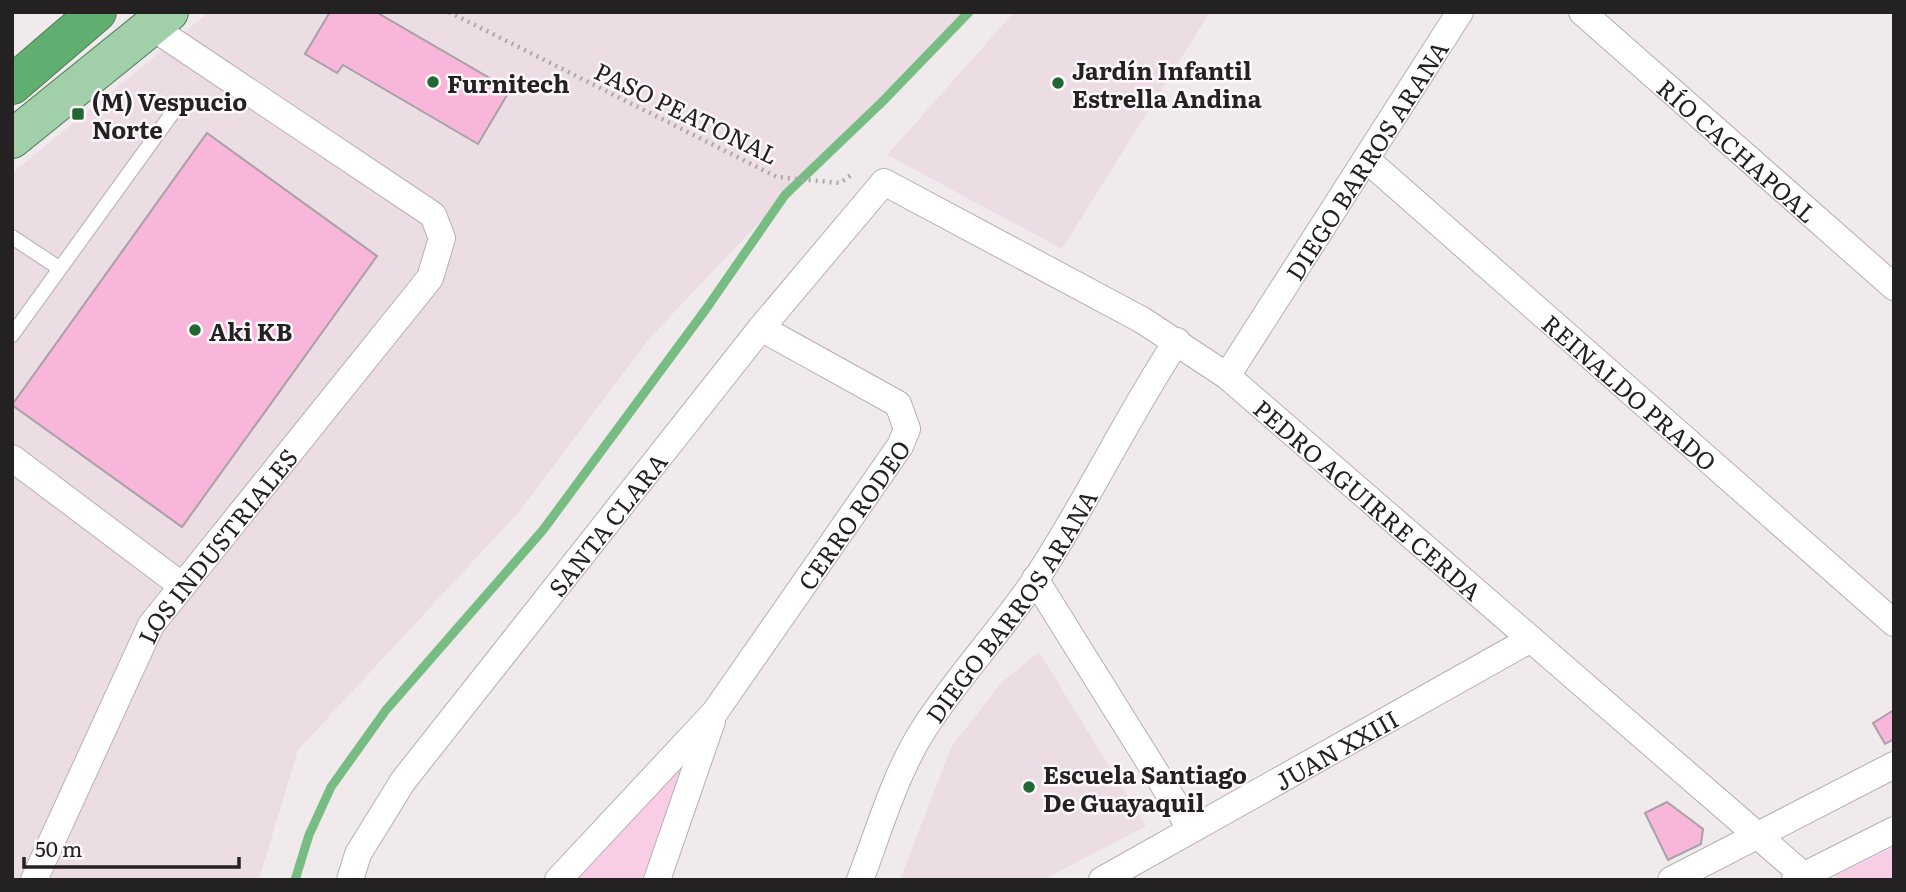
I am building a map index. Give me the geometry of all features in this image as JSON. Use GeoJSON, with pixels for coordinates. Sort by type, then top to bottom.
{"type":"FeatureCollection","features":[{"type":"Feature","properties":{"kind":"highway"},"geometry":{"type":"LineString","coordinates":[[12,85],[97,12]]}},
{"type":"Feature","properties":{"kind":"main road"},"geometry":{"type":"LineString","coordinates":[[12,139],[161,20]]}},
{"type":"Feature","properties":{"kind":"street","name":"DIEGO BARROS ARANA"},"geometry":{"type":"LineString","coordinates":[[1227,376],[1460,12]]}},
{"type":"Feature","properties":{"kind":"street","name":"RÍO CACHAPOAL"},"geometry":{"type":"LineString","coordinates":[[1582,12],[1894,287]]}},
{"type":"Feature","properties":{"kind":"street","name":"LOS INDUSTRIALES"},"geometry":{"type":"LineString","coordinates":[[34,880],[151,625],[429,278],[442,238],[433,215],[161,20]]}},
{"type":"Feature","properties":{"kind":"street","name":"REINALDO PRADO"},"geometry":{"type":"LineString","coordinates":[[1366,159],[1894,623]]}},
{"type":"Feature","properties":{"kind":"street","name":"PEDRO AGUIRRE CERDA"},"geometry":{"type":"LineString","coordinates":[[884,182],[1177,341],[1227,376],[1758,835],[1803,878]]}},
{"type":"Feature","properties":{"kind":"street","name":"SANTA CLARA"},"geometry":{"type":"LineString","coordinates":[[350,880],[358,854],[403,781],[761,328],[884,182]]}},
{"type":"Feature","properties":{"kind":"street","name":"CERRO RODEO"},"geometry":{"type":"LineString","coordinates":[[715,712],[900,446],[907,429],[898,404],[761,328]]}},
{"type":"Feature","properties":{"kind":"street","name":"DIEGO BARROS ARANA"},"geometry":{"type":"LineString","coordinates":[[860,880],[908,758],[927,724],[1035,579],[1084,500],[1128,418],[1177,341]]}},
{"type":"Feature","properties":{"kind":"street"},"geometry":{"type":"LineString","coordinates":[[12,458],[181,585]]}},
{"type":"Feature","properties":{"kind":"street"},"geometry":{"type":"LineString","coordinates":[[1035,579],[1191,829]]}},
{"type":"Feature","properties":{"kind":"street","name":"JUAN XXIII"},"geometry":{"type":"LineString","coordinates":[[1102,880],[1531,639]]}},
{"type":"Feature","properties":{"kind":"street"},"geometry":{"type":"LineString","coordinates":[[558,880],[715,712]]}},
{"type":"Feature","properties":{"kind":"street"},"geometry":{"type":"LineString","coordinates":[[657,880],[715,712]]}},
{"type":"Feature","properties":{"kind":"street"},"geometry":{"type":"LineString","coordinates":[[1671,880],[1894,765]]}},
{"type":"Feature","properties":{"kind":"street"},"geometry":{"type":"LineString","coordinates":[[1803,878],[1894,830]]}},
{"type":"Feature","properties":{"kind":"lane"},"geometry":{"type":"LineString","coordinates":[[12,335],[171,115]]}},
{"type":"Feature","properties":{"kind":"lane"},"geometry":{"type":"LineString","coordinates":[[12,237],[59,268]]}},
{"type":"Feature","properties":{"kind":"path","name":"PASO PEATONAL"},"geometry":{"type":"LineString","coordinates":[[449,12],[777,177],[840,183]]}},
{"type":"Feature","properties":{"kind":"shaded area"},"geometry":{"type":"Polygon","coordinates":[[[209,12],[967,12],[785,195],[649,339],[518,513],[298,750],[259,880],[12,880],[12,173],[209,12]]]}},
{"type":"Feature","properties":{"kind":"shaded area","name":"Jardín Infantil Estrella Andina"},"geometry":{"type":"Polygon","coordinates":[[[1014,12],[1210,12],[1062,249],[887,155],[1014,12]]]}},
{"type":"Feature","properties":{"kind":"shaded area","name":"Escuela Santiago De Guayaquil"},"geometry":{"type":"Polygon","coordinates":[[[1039,652],[1146,826],[1043,880],[900,880],[951,747],[1002,682],[1039,652]]]}},
{"type":"Feature","properties":{"kind":"shaded area"},"geometry":{"type":"Polygon","coordinates":[[[693,744],[645,880],[565,880],[693,744]]]}},
{"type":"Feature","properties":{"kind":"shaded area"},"geometry":{"type":"Polygon","coordinates":[[[1894,847],[1894,880],[1839,880],[1835,876],[1894,847]]]}},
{"type":"Feature","properties":{"kind":"building","name":"Furnitech"},"geometry":{"type":"Polygon","coordinates":[[[330,12],[376,12],[510,90],[478,144],[343,65],[337,73],[305,54],[330,12]]]}},
{"type":"Feature","properties":{"kind":"building","name":"Aki KB"},"geometry":{"type":"Polygon","coordinates":[[[207,133],[377,256],[182,527],[12,405],[207,133]]]}},
{"type":"Feature","properties":{"kind":"building"},"geometry":{"type":"Polygon","coordinates":[[[1894,710],[1894,739],[1885,744],[1873,723],[1894,710]]]}},
{"type":"Feature","properties":{"kind":"building"},"geometry":{"type":"Polygon","coordinates":[[[1667,802],[1703,829],[1701,844],[1668,860],[1645,813],[1667,802]]]}},
{"type":"Feature","properties":{"kind":"waterway"},"geometry":{"type":"LineString","coordinates":[[295,880],[309,835],[331,787],[386,710],[543,530],[706,309],[785,195],[882,102],[969,12]]}},
{"type":"Feature","properties":{"kind":"place","name":"Furnitech"},"geometry":{"type":"Point","coordinates":[433,82]}},
{"type":"Feature","properties":{"kind":"place","name":"Jardín Infantil Estrella Andina"},"geometry":{"type":"Point","coordinates":[1058,83]}},
{"type":"Feature","properties":{"kind":"place","name":"(M) Vespucio Norte"},"geometry":{"type":"Point","coordinates":[78,114]}},
{"type":"Feature","properties":{"kind":"place","name":"Aki KB"},"geometry":{"type":"Point","coordinates":[195,330]}},
{"type":"Feature","properties":{"kind":"place","name":"Escuela Santiago De Guayaquil"},"geometry":{"type":"Point","coordinates":[1029,787]}}]}
